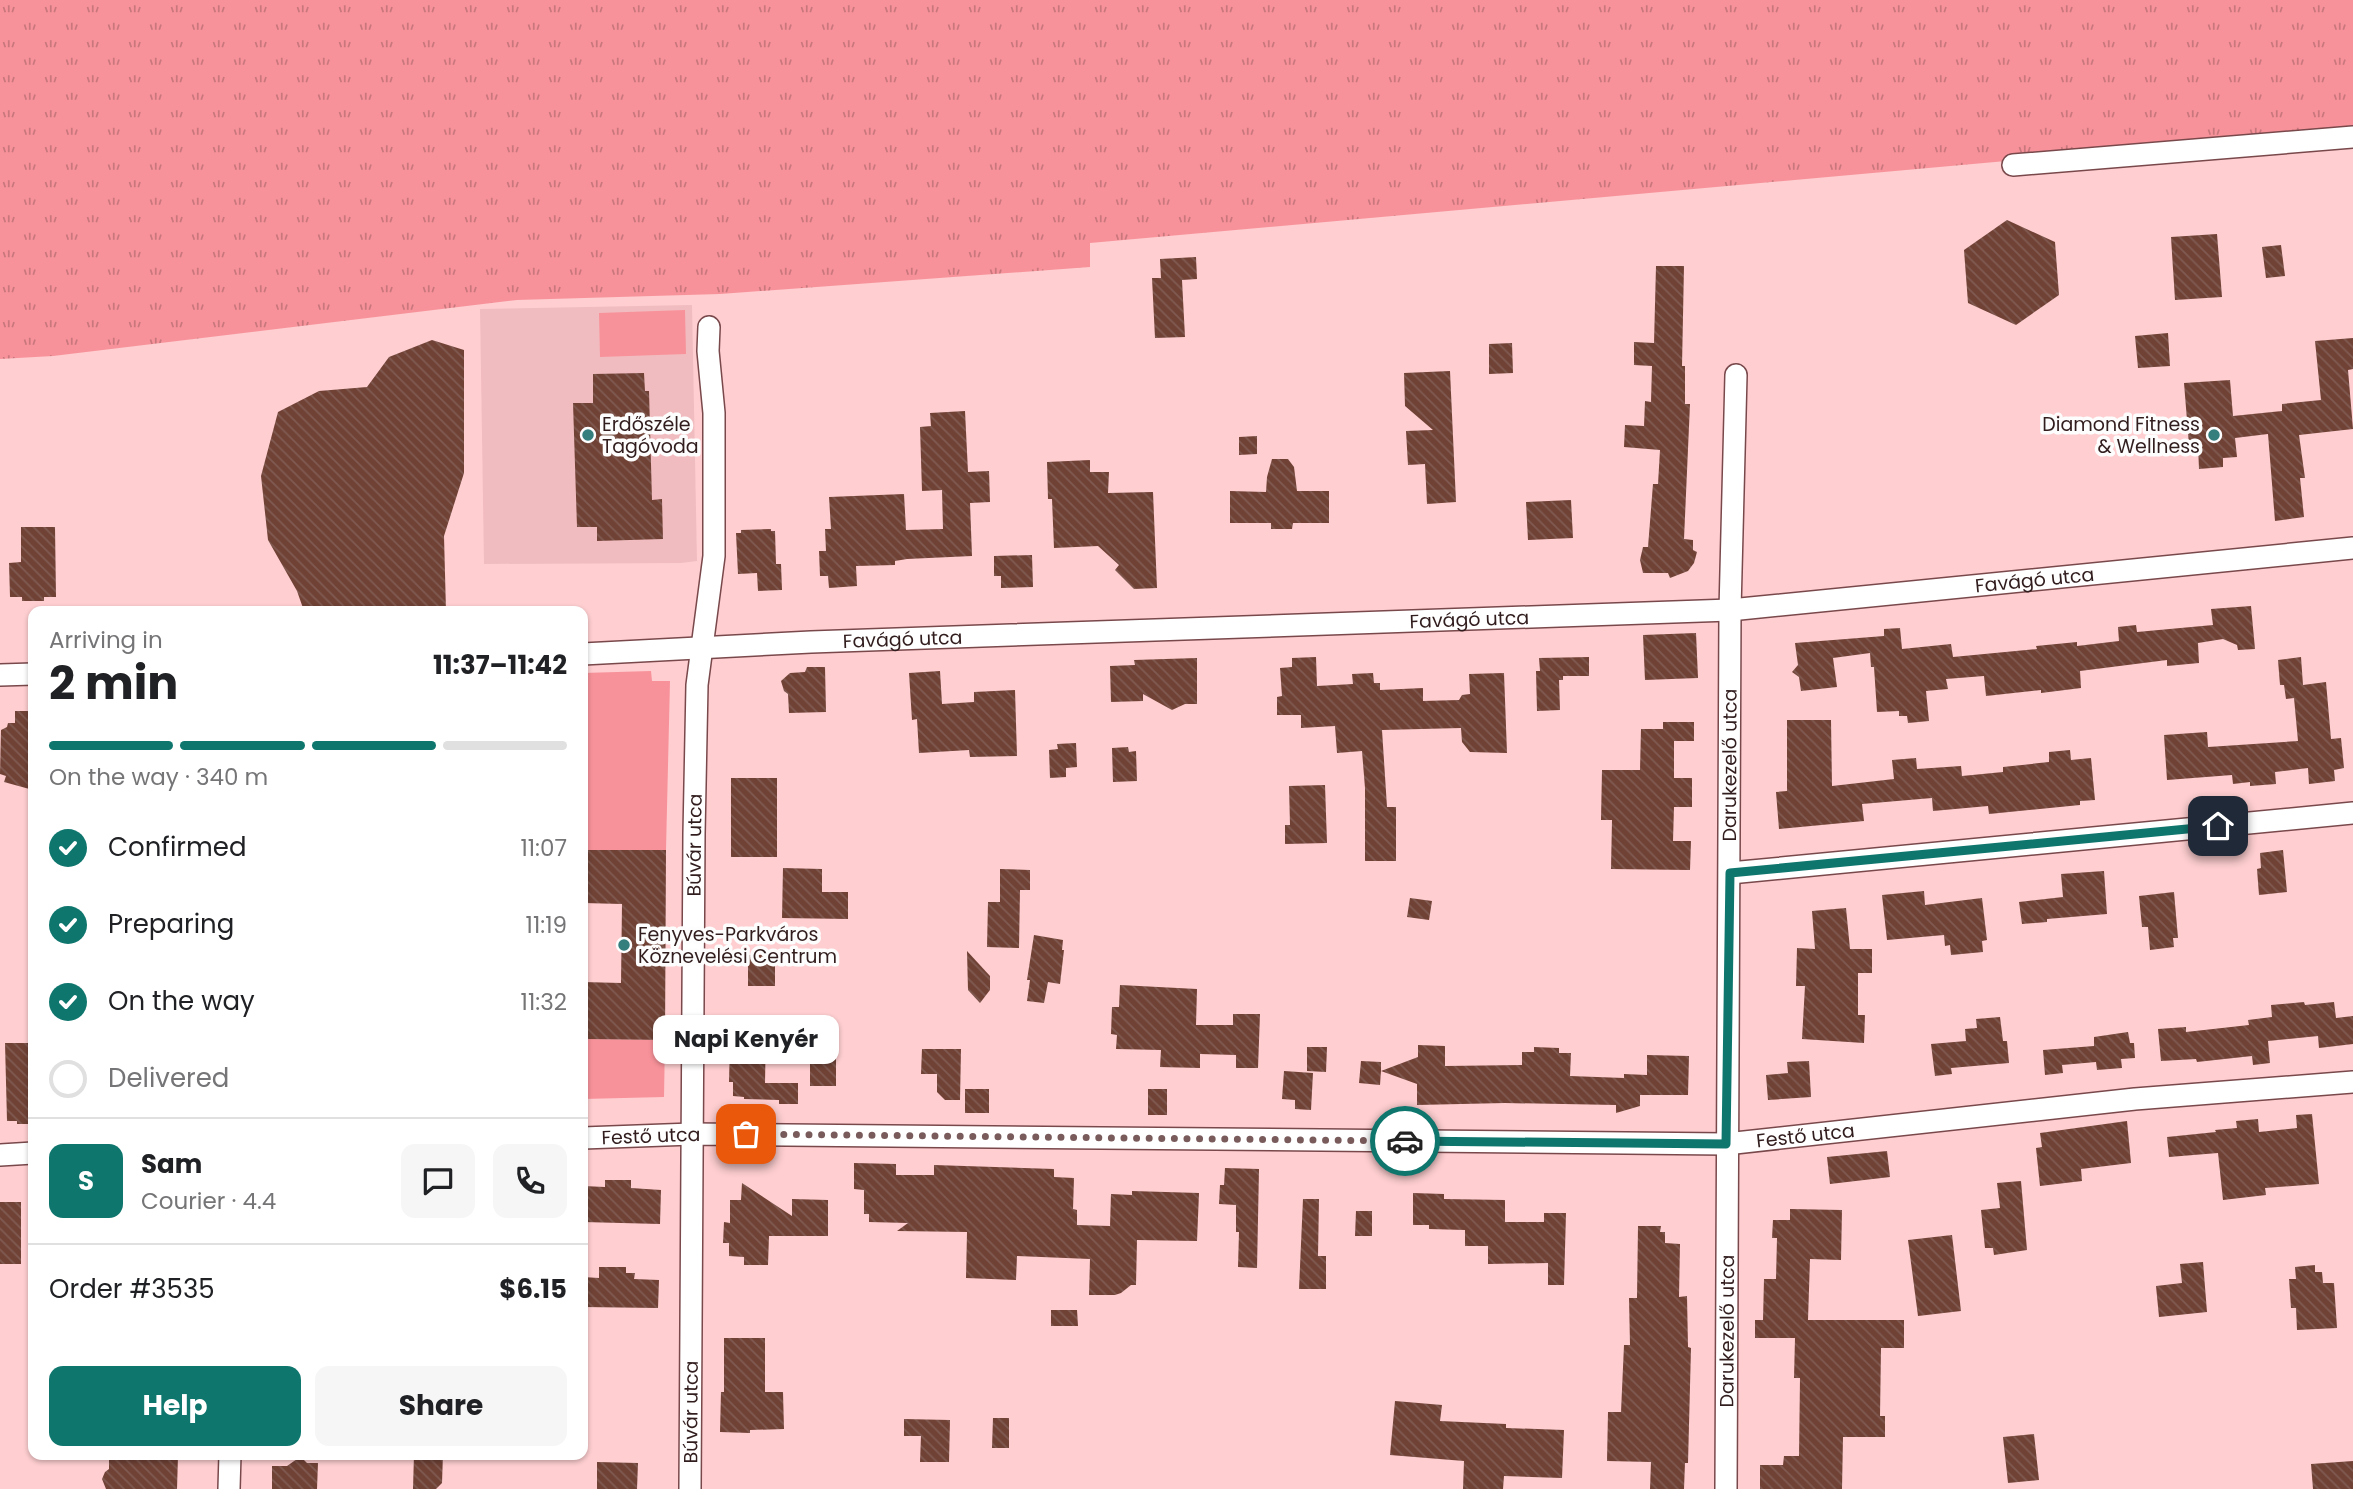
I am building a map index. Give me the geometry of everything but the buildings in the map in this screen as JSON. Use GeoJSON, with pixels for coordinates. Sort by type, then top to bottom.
{"type":"FeatureCollection","features":[{"type":"Feature","properties":{"kind":"street"},"geometry":{"type":"LineString","coordinates":[[2013,165],[2353,137]]}},
{"type":"Feature","properties":{"kind":"street","name":"Búvár utca"},"geometry":{"type":"LineString","coordinates":[[690,1489],[697,697],[713,556],[713,413],[708,351],[709,327]]}},
{"type":"Feature","properties":{"kind":"street","name":"Darukezelő utca"},"geometry":{"type":"LineString","coordinates":[[1726,1489],[1730,610],[1735,375]]}},
{"type":"Feature","properties":{"kind":"street","name":"Favágó utca"},"geometry":{"type":"LineString","coordinates":[[588,654],[811,642],[1730,610],[2353,548]]}},
{"type":"Feature","properties":{"kind":"street"},"geometry":{"type":"LineString","coordinates":[[0,675],[28,674]]}},
{"type":"Feature","properties":{"kind":"street"},"geometry":{"type":"LineString","coordinates":[[1730,873],[2353,813]]}},
{"type":"Feature","properties":{"kind":"street","name":"Festő utca"},"geometry":{"type":"LineString","coordinates":[[588,1138],[692,1134],[1726,1144],[2135,1099],[2353,1082]]}},
{"type":"Feature","properties":{"kind":"street"},"geometry":{"type":"LineString","coordinates":[[0,1155],[28,1153]]}},
{"type":"Feature","properties":{"kind":"street"},"geometry":{"type":"LineString","coordinates":[[229,1489],[230,1460]]}},
{"type":"Feature","properties":{"kind":"shaded area","name":"Erdőszéle Tagóvoda"},"geometry":{"type":"Polygon","coordinates":[[[692,305],[697,561],[484,564],[480,309],[692,305]]]}},
{"type":"Feature","properties":{"kind":"green space"},"geometry":{"type":"Polygon","coordinates":[[[0,0],[2353,0],[2353,130],[1090,243],[1090,267],[720,294],[517,300],[53,356],[0,359],[0,0]]]}},
{"type":"Feature","properties":{"kind":"green space"},"geometry":{"type":"Polygon","coordinates":[[[685,310],[686,354],[600,357],[599,313],[685,310]]]}},
{"type":"Feature","properties":{"kind":"green space"},"geometry":{"type":"Polygon","coordinates":[[[651,671],[652,681],[670,681],[666,850],[588,850],[588,673],[651,671]]]}},
{"type":"Feature","properties":{"kind":"green space"},"geometry":{"type":"Polygon","coordinates":[[[588,1039],[665,1040],[664,1097],[588,1099],[588,1039]]]}},
{"type":"Feature","properties":{"kind":"way so far"},"geometry":{"type":"LineString","coordinates":[[746,1134],[1405,1141]]}},
{"type":"Feature","properties":{"kind":"place","name":"Erdőszéle Tagóvoda"},"geometry":{"type":"Point","coordinates":[588,435]}},
{"type":"Feature","properties":{"kind":"place","name":"Diamond Fitness & Wellness"},"geometry":{"type":"Point","coordinates":[2214,435]}},
{"type":"Feature","properties":{"kind":"place","name":"Fenyves-Parkváros Köznevelési Centrum"},"geometry":{"type":"Point","coordinates":[624,945]}},
{"type":"Feature","properties":{"kind":"place","name":"Napi Kenyér"},"geometry":{"type":"Point","coordinates":[746,1134]}},
{"type":"Feature","properties":{"kind":"route"},"geometry":{"type":"LineString","coordinates":[[1405,1141],[1726,1144],[1730,873],[2218,826]]}}]}
